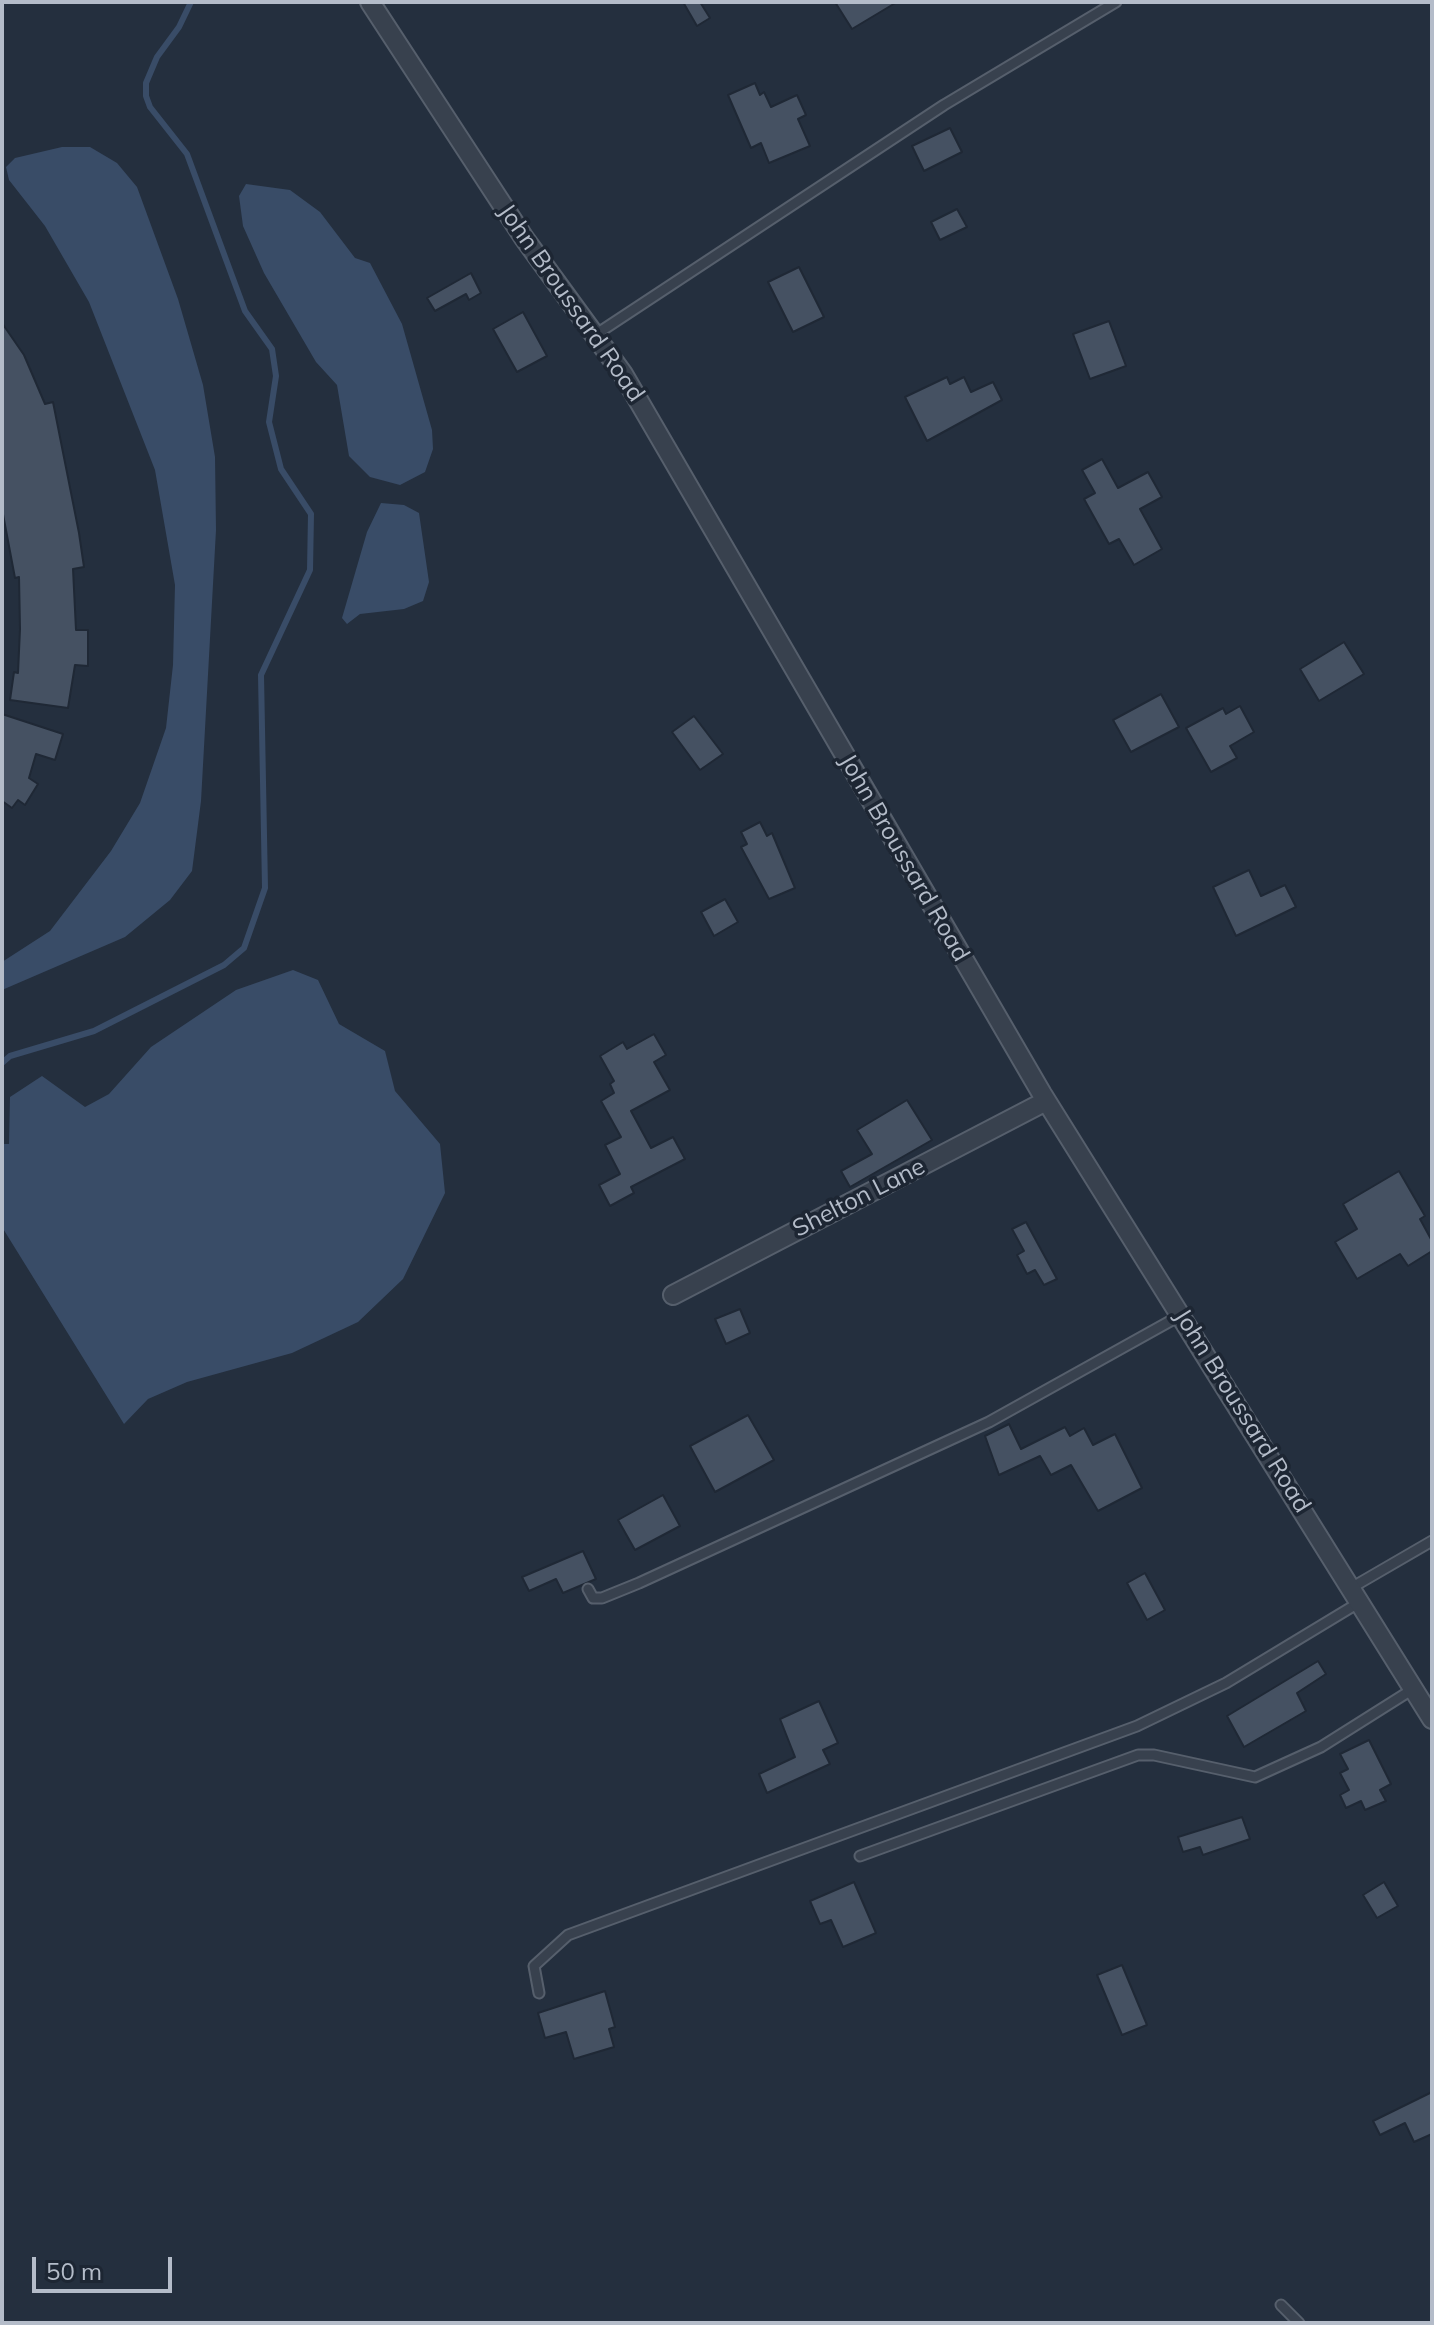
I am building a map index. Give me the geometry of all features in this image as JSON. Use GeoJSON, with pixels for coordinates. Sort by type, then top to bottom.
{"type":"FeatureCollection","features":[{"type":"Feature","properties":{"kind":"street","name":"John Broussard Road"},"geometry":{"type":"LineString","coordinates":[[370,2],[524,238],[623,374],[1046,1101],[1183,1314],[1432,1719]]}},
{"type":"Feature","properties":{"kind":"street","name":"Shelton Lane"},"geometry":{"type":"LineString","coordinates":[[673,1295],[1046,1101]]}},
{"type":"Feature","properties":{"kind":"lane"},"geometry":{"type":"LineString","coordinates":[[595,335],[944,105],[1116,2]]}},
{"type":"Feature","properties":{"kind":"lane"},"geometry":{"type":"LineString","coordinates":[[588,1589],[593,1598],[602,1598],[649,1579],[989,1422],[1183,1314]]}},
{"type":"Feature","properties":{"kind":"lane"},"geometry":{"type":"LineString","coordinates":[[539,1993],[534,1966],[568,1935],[1137,1726],[1226,1683],[1432,1541]]}},
{"type":"Feature","properties":{"kind":"lane"},"geometry":{"type":"LineString","coordinates":[[860,1856],[1138,1755],[1164,1757],[1255,1777],[1321,1747],[1413,1689]]}},
{"type":"Feature","properties":{"kind":"lane"},"geometry":{"type":"LineString","coordinates":[[1281,2305],[1299,2323]]}},
{"type":"Feature","properties":{"kind":"water"},"geometry":{"type":"Polygon","coordinates":[[[62,147],[90,147],[117,163],[137,187],[178,299],[203,385],[215,457],[216,530],[201,801],[192,871],[170,900],[125,937],[2,990],[2,962],[50,931],[111,851],[140,803],[166,728],[173,665],[175,585],[155,470],[89,302],[45,226],[9,180],[6,167],[15,158],[62,147]]]}},
{"type":"Feature","properties":{"kind":"water"},"geometry":{"type":"Polygon","coordinates":[[[246,184],[290,190],[320,212],[355,258],[370,263],[402,324],[432,430],[433,449],[425,472],[400,485],[370,477],[349,456],[337,385],[316,362],[264,273],[243,226],[239,196],[246,184]]]}},
{"type":"Feature","properties":{"kind":"water"},"geometry":{"type":"Polygon","coordinates":[[[381,503],[404,505],[419,513],[429,582],[423,601],[404,609],[360,614],[347,624],[342,618],[367,532],[381,503]]]}},
{"type":"Feature","properties":{"kind":"water"},"geometry":{"type":"Polygon","coordinates":[[[293,970],[318,980],[339,1024],[385,1051],[395,1091],[440,1144],[445,1193],[403,1279],[358,1322],[292,1353],[187,1382],[148,1399],[124,1424],[2,1227],[2,1144],[9,1144],[10,1097],[42,1076],[85,1107],[109,1094],[151,1047],[236,990],[293,970]]]}},
{"type":"Feature","properties":{"kind":"building"},"geometry":{"type":"Polygon","coordinates":[[[683,2],[700,2],[710,18],[697,26],[683,2]]]}},
{"type":"Feature","properties":{"kind":"building"},"geometry":{"type":"Polygon","coordinates":[[[835,2],[897,2],[852,29],[835,2]]]}},
{"type":"Feature","properties":{"kind":"building"},"geometry":{"type":"Polygon","coordinates":[[[755,83],[760,95],[764,92],[771,107],[797,95],[806,115],[798,119],[810,146],[769,163],[761,143],[751,148],[728,95],[755,83]]]}},
{"type":"Feature","properties":{"kind":"building"},"geometry":{"type":"Polygon","coordinates":[[[950,128],[962,152],[924,171],[912,146],[950,128]]]}},
{"type":"Feature","properties":{"kind":"building"},"geometry":{"type":"Polygon","coordinates":[[[957,209],[967,227],[940,240],[931,222],[957,209]]]}},
{"type":"Feature","properties":{"kind":"building"},"geometry":{"type":"Polygon","coordinates":[[[799,267],[824,317],[793,332],[768,282],[799,267]]]}},
{"type":"Feature","properties":{"kind":"building"},"geometry":{"type":"Polygon","coordinates":[[[471,273],[481,293],[469,300],[466,294],[435,311],[427,298],[471,273]]]}},
{"type":"Feature","properties":{"kind":"building"},"geometry":{"type":"Polygon","coordinates":[[[523,312],[547,356],[517,372],[493,329],[523,312]]]}},
{"type":"Feature","properties":{"kind":"building"},"geometry":{"type":"Polygon","coordinates":[[[1109,321],[1126,366],[1090,379],[1073,334],[1109,321]]]}},
{"type":"Feature","properties":{"kind":"building"},"geometry":{"type":"Polygon","coordinates":[[[2,323],[24,355],[45,404],[53,402],[79,533],[84,567],[73,569],[76,630],[88,630],[88,666],[75,665],[68,708],[10,700],[14,672],[18,673],[19,577],[15,578],[2,509],[2,323]]]}},
{"type":"Feature","properties":{"kind":"building"},"geometry":{"type":"Polygon","coordinates":[[[947,377],[950,384],[964,377],[971,392],[993,382],[1002,400],[927,441],[905,397],[947,377]]]}},
{"type":"Feature","properties":{"kind":"building"},"geometry":{"type":"Polygon","coordinates":[[[1102,459],[1118,488],[1148,472],[1162,497],[1140,509],[1162,549],[1134,565],[1119,539],[1109,544],[1084,499],[1095,493],[1082,470],[1102,459]]]}},
{"type":"Feature","properties":{"kind":"building"},"geometry":{"type":"Polygon","coordinates":[[[1344,642],[1364,674],[1319,701],[1300,669],[1344,642]]]}},
{"type":"Feature","properties":{"kind":"building"},"geometry":{"type":"Polygon","coordinates":[[[1161,694],[1179,727],[1131,752],[1113,720],[1161,694]]]}},
{"type":"Feature","properties":{"kind":"building"},"geometry":{"type":"Polygon","coordinates":[[[1240,706],[1254,732],[1230,746],[1237,758],[1211,772],[1186,728],[1223,708],[1226,714],[1240,706]]]}},
{"type":"Feature","properties":{"kind":"building"},"geometry":{"type":"Polygon","coordinates":[[[2,714],[63,734],[55,760],[36,754],[29,778],[38,784],[25,805],[18,800],[12,808],[2,801],[2,714]]]}},
{"type":"Feature","properties":{"kind":"building"},"geometry":{"type":"Polygon","coordinates":[[[694,716],[723,754],[700,770],[672,732],[694,716]]]}},
{"type":"Feature","properties":{"kind":"building"},"geometry":{"type":"Polygon","coordinates":[[[760,822],[767,836],[772,833],[795,888],[769,899],[741,847],[747,844],[741,832],[760,822]]]}},
{"type":"Feature","properties":{"kind":"building"},"geometry":{"type":"Polygon","coordinates":[[[1249,870],[1261,896],[1285,885],[1296,907],[1236,936],[1213,887],[1249,870]]]}},
{"type":"Feature","properties":{"kind":"building"},"geometry":{"type":"Polygon","coordinates":[[[725,899],[738,922],[714,936],[701,912],[725,899]]]}},
{"type":"Feature","properties":{"kind":"building"},"geometry":{"type":"Polygon","coordinates":[[[654,1034],[666,1055],[654,1062],[670,1090],[631,1111],[651,1148],[673,1137],[685,1159],[631,1187],[634,1193],[610,1206],[599,1185],[620,1174],[605,1145],[621,1137],[601,1101],[614,1093],[610,1084],[614,1081],[600,1056],[623,1042],[627,1049],[654,1034]]]}},
{"type":"Feature","properties":{"kind":"building"},"geometry":{"type":"Polygon","coordinates":[[[907,1100],[932,1140],[850,1187],[841,1171],[872,1154],[857,1130],[907,1100]]]}},
{"type":"Feature","properties":{"kind":"building"},"geometry":{"type":"Polygon","coordinates":[[[1399,1171],[1425,1216],[1420,1219],[1432,1241],[1432,1251],[1408,1266],[1400,1254],[1357,1279],[1335,1242],[1357,1229],[1343,1204],[1399,1171]]]}},
{"type":"Feature","properties":{"kind":"building"},"geometry":{"type":"Polygon","coordinates":[[[1026,1222],[1057,1279],[1044,1285],[1035,1270],[1027,1274],[1017,1255],[1024,1251],[1012,1229],[1026,1222]]]}},
{"type":"Feature","properties":{"kind":"building"},"geometry":{"type":"Polygon","coordinates":[[[740,1309],[750,1333],[726,1344],[715,1319],[740,1309]]]}},
{"type":"Feature","properties":{"kind":"building"},"geometry":{"type":"Polygon","coordinates":[[[748,1415],[774,1460],[715,1492],[690,1446],[748,1415]]]}},
{"type":"Feature","properties":{"kind":"building"},"geometry":{"type":"Polygon","coordinates":[[[1009,1424],[1021,1449],[1065,1427],[1070,1436],[1084,1428],[1093,1445],[1115,1434],[1142,1488],[1098,1511],[1071,1465],[1051,1475],[1040,1456],[999,1475],[985,1436],[1009,1424]]]}},
{"type":"Feature","properties":{"kind":"building"},"geometry":{"type":"Polygon","coordinates":[[[663,1495],[680,1526],[635,1550],[618,1520],[663,1495]]]}},
{"type":"Feature","properties":{"kind":"building"},"geometry":{"type":"Polygon","coordinates":[[[583,1551],[596,1579],[563,1593],[556,1579],[529,1591],[522,1577],[583,1551]]]}},
{"type":"Feature","properties":{"kind":"building"},"geometry":{"type":"Polygon","coordinates":[[[1145,1573],[1165,1610],[1147,1620],[1127,1583],[1145,1573]]]}},
{"type":"Feature","properties":{"kind":"building"},"geometry":{"type":"Polygon","coordinates":[[[1318,1661],[1326,1674],[1297,1693],[1306,1711],[1244,1747],[1227,1716],[1318,1661]]]}},
{"type":"Feature","properties":{"kind":"building"},"geometry":{"type":"Polygon","coordinates":[[[819,1701],[838,1743],[823,1750],[830,1764],[767,1793],[759,1774],[795,1757],[780,1719],[819,1701]]]}},
{"type":"Feature","properties":{"kind":"building"},"geometry":{"type":"Polygon","coordinates":[[[1369,1740],[1391,1784],[1380,1790],[1386,1801],[1365,1810],[1361,1801],[1346,1808],[1340,1795],[1349,1790],[1340,1773],[1348,1769],[1340,1754],[1369,1740]]]}},
{"type":"Feature","properties":{"kind":"building"},"geometry":{"type":"Polygon","coordinates":[[[1242,1817],[1250,1839],[1203,1855],[1200,1847],[1183,1852],[1178,1837],[1242,1817]]]}},
{"type":"Feature","properties":{"kind":"building"},"geometry":{"type":"Polygon","coordinates":[[[854,1882],[876,1933],[843,1947],[831,1920],[820,1924],[810,1901],[854,1882]]]}},
{"type":"Feature","properties":{"kind":"building"},"geometry":{"type":"Polygon","coordinates":[[[1384,1882],[1398,1906],[1377,1918],[1363,1895],[1384,1882]]]}},
{"type":"Feature","properties":{"kind":"building"},"geometry":{"type":"Polygon","coordinates":[[[1122,1965],[1147,2025],[1122,2035],[1097,1975],[1122,1965]]]}},
{"type":"Feature","properties":{"kind":"building"},"geometry":{"type":"Polygon","coordinates":[[[605,1991],[615,2027],[609,2029],[614,2047],[574,2059],[566,2032],[545,2038],[538,2013],[605,1991]]]}},
{"type":"Feature","properties":{"kind":"building"},"geometry":{"type":"Polygon","coordinates":[[[1432,2092],[1432,2134],[1414,2142],[1405,2123],[1380,2135],[1373,2121],[1432,2092]]]}},
{"type":"Feature","properties":{"kind":"waterway"},"geometry":{"type":"LineString","coordinates":[[2,1063],[10,1056],[94,1031],[224,965],[244,948],[265,888],[261,675],[310,570],[311,514],[281,469],[269,422],[276,376],[272,349],[245,311],[187,154],[150,107],[146,96],[146,83],[157,57],[179,27],[191,2]]}}]}
